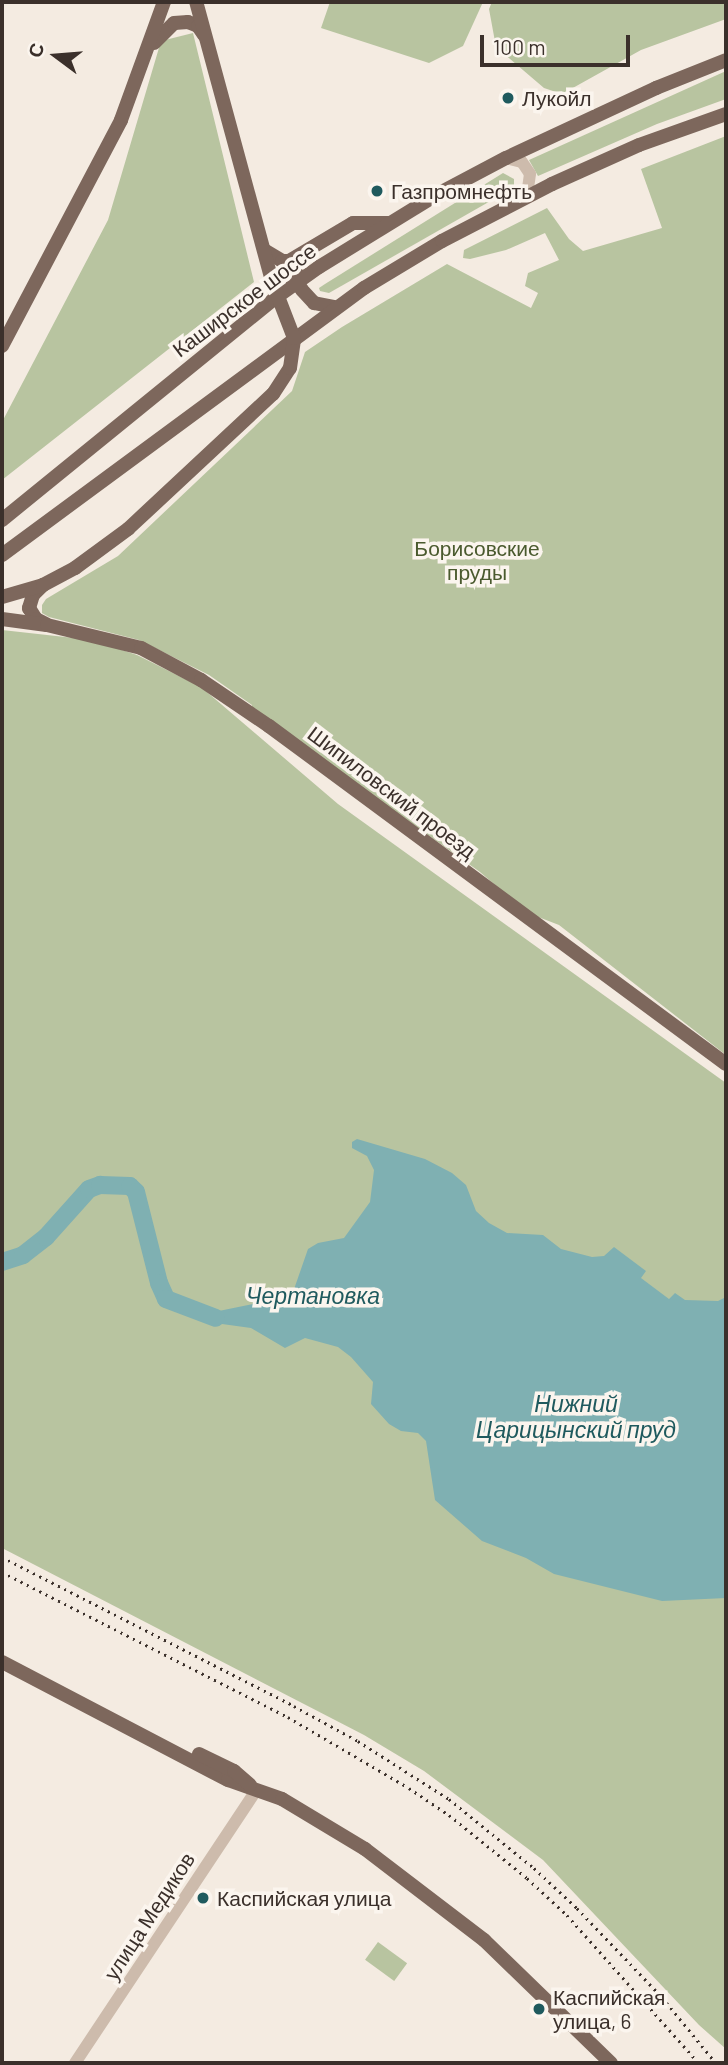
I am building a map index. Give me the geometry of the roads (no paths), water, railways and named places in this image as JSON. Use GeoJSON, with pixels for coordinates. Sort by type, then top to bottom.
{"type":"FeatureCollection","features":[{"type":"Feature","properties":{"kind":"main road"},"geometry":{"type":"LineString","coordinates":[[2,346],[107,151],[164,2]]}},
{"type":"Feature","properties":{"kind":"main road"},"geometry":{"type":"LineString","coordinates":[[2,597],[43,585],[75,568],[128,529],[273,394],[290,368],[294,338],[264,250],[196,2]]}},
{"type":"Feature","properties":{"kind":"main road"},"geometry":{"type":"LineString","coordinates":[[144,59],[160,34],[174,23],[188,22],[198,26],[207,39]]}},
{"type":"Feature","properties":{"kind":"main road","name":"Каширское шоссе"},"geometry":{"type":"LineString","coordinates":[[2,520],[297,282],[390,223],[506,158],[656,88],[726,60]]}},
{"type":"Feature","properties":{"kind":"main road"},"geometry":{"type":"LineString","coordinates":[[2,555],[335,307],[442,241],[639,145],[726,114]]}},
{"type":"Feature","properties":{"kind":"main road"},"geometry":{"type":"LineString","coordinates":[[264,250],[282,261],[304,253],[353,223],[390,223]]}},
{"type":"Feature","properties":{"kind":"main road"},"geometry":{"type":"LineString","coordinates":[[304,253],[297,282],[314,303],[335,307]]}},
{"type":"Feature","properties":{"kind":"main road"},"geometry":{"type":"LineString","coordinates":[[43,585],[33,595],[29,608],[36,619],[47,625]]}},
{"type":"Feature","properties":{"kind":"main road","name":"Шипиловский проезд"},"geometry":{"type":"LineString","coordinates":[[2,619],[47,625],[141,648],[201,680],[269,726],[726,1064]]}},
{"type":"Feature","properties":{"kind":"main road"},"geometry":{"type":"LineString","coordinates":[[2,1660],[228,1780],[282,1799],[326,1824],[387,1865],[484,1940],[611,2063]]}},
{"type":"Feature","properties":{"kind":"street"},"geometry":{"type":"LineString","coordinates":[[506,158],[522,162],[530,174],[528,189],[520,202]]}},
{"type":"Feature","properties":{"kind":"street","name":"улица Медиков"},"geometry":{"type":"LineString","coordinates":[[75,2063],[256,1791]]}},
{"type":"Feature","properties":{"kind":"water","name":"Нижний Царицынский пруд"},"geometry":{"type":"Polygon","coordinates":[[[357,1139],[425,1159],[452,1173],[466,1185],[476,1211],[489,1223],[507,1233],[543,1235],[561,1249],[592,1257],[604,1256],[614,1247],[646,1271],[641,1278],[669,1299],[675,1293],[685,1300],[718,1301],[726,1297],[726,1598],[662,1601],[554,1574],[526,1558],[482,1541],[435,1500],[426,1441],[418,1433],[401,1431],[389,1424],[371,1404],[373,1382],[351,1357],[338,1347],[305,1338],[285,1348],[251,1328],[222,1324],[195,1313],[209,1313],[253,1304],[281,1304],[292,1295],[308,1249],[318,1243],[344,1238],[370,1202],[374,1170],[367,1156],[352,1148],[352,1142],[357,1139]]]}},
{"type":"Feature","properties":{"kind":"waterway","name":"Чертановка"},"geometry":{"type":"LineString","coordinates":[[2,1262],[23,1255],[46,1237],[89,1189],[100,1185],[130,1186],[136,1192],[159,1283],[166,1299],[216,1318]]}},
{"type":"Feature","properties":{"kind":"railway"},"geometry":{"type":"LineString","coordinates":[[2,1557],[294,1706],[358,1741],[449,1799],[534,1868],[577,1908],[662,1997],[716,2063]]}},
{"type":"Feature","properties":{"kind":"railway"},"geometry":{"type":"LineString","coordinates":[[2,1572],[288,1717],[409,1788],[449,1815],[527,1878],[567,1915],[699,2063]]}},
{"type":"Feature","properties":{"kind":"place","name":"Лукойл"},"geometry":{"type":"Point","coordinates":[508,98]}},
{"type":"Feature","properties":{"kind":"place","name":"Газпромнефть"},"geometry":{"type":"Point","coordinates":[377,191]}},
{"type":"Feature","properties":{"kind":"place","name":"Каспийская улица"},"geometry":{"type":"Point","coordinates":[203,1898]}},
{"type":"Feature","properties":{"kind":"place","name":"Каспийская улица, 6"},"geometry":{"type":"Point","coordinates":[539,2009]}},
{"type":"Feature","properties":{"kind":"park label","name":"Борисовские пруды"},"geometry":{"type":"Point","coordinates":[477,560]}}]}
